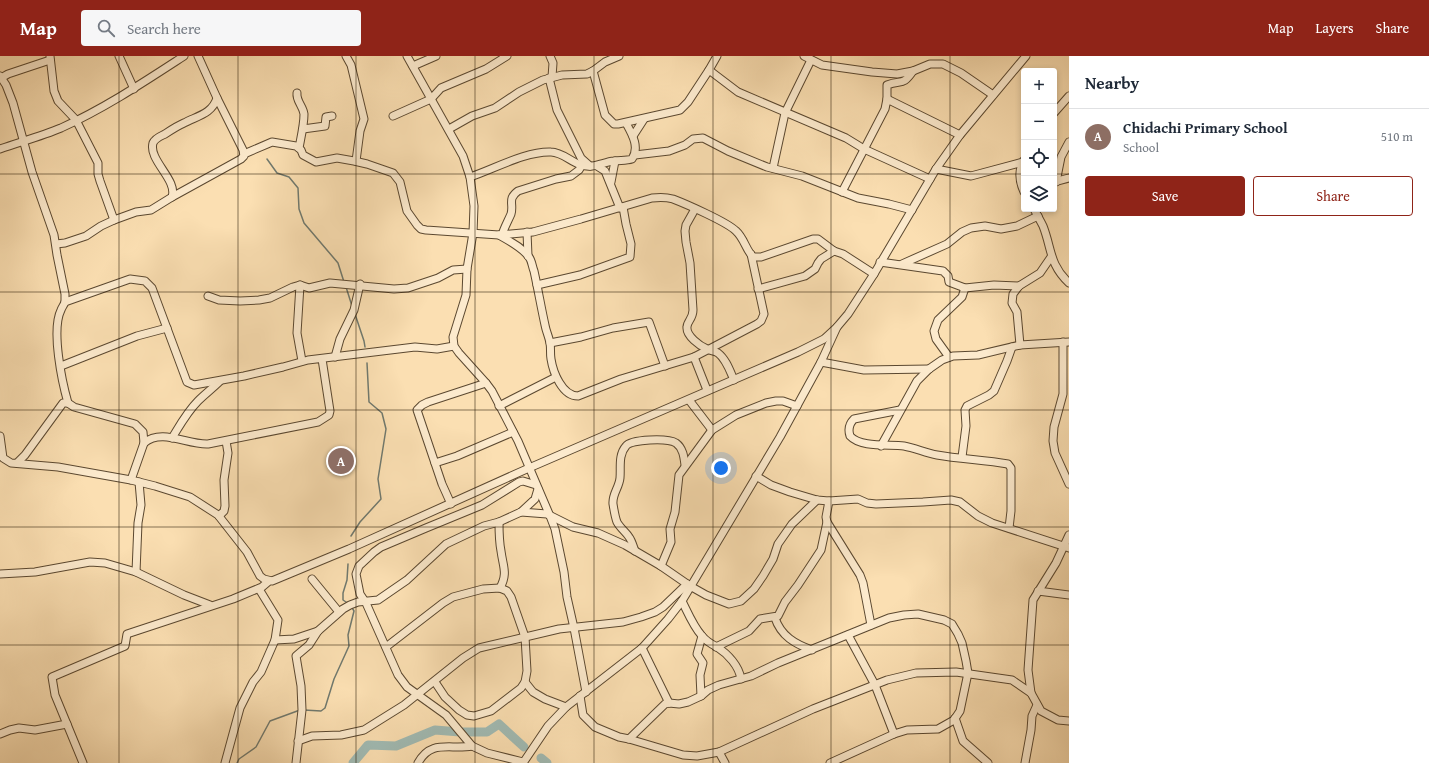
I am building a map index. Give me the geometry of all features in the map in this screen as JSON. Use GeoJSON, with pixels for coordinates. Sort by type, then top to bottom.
{"type":"FeatureCollection","features":[{"type":"Feature","properties":{"kind":"street"},"geometry":{"type":"LineString","coordinates":[[119,56],[134,89]]}},
{"type":"Feature","properties":{"kind":"street"},"geometry":{"type":"LineString","coordinates":[[0,149],[60,128],[103,108],[184,56]]}},
{"type":"Feature","properties":{"kind":"street"},"geometry":{"type":"LineString","coordinates":[[198,56],[244,154]]}},
{"type":"Feature","properties":{"kind":"street"},"geometry":{"type":"LineString","coordinates":[[346,56],[350,65],[364,119],[360,131],[356,161]]}},
{"type":"Feature","properties":{"kind":"street"},"geometry":{"type":"LineString","coordinates":[[407,56],[449,129],[463,156],[470,177],[474,206],[473,233],[467,269],[466,294],[453,337],[454,346],[486,383],[499,406],[513,432],[555,529],[574,628],[583,694],[584,716],[587,720],[595,727],[610,734],[683,755],[697,756],[719,752],[812,709],[899,677],[916,673],[956,672],[1012,680],[1031,693]]}},
{"type":"Feature","properties":{"kind":"street"},"geometry":{"type":"LineString","coordinates":[[413,66],[436,56]]}},
{"type":"Feature","properties":{"kind":"street"},"geometry":{"type":"LineString","coordinates":[[393,116],[431,99],[441,88],[486,69],[507,56]]}},
{"type":"Feature","properties":{"kind":"street"},"geometry":{"type":"LineString","coordinates":[[537,285],[580,275],[630,257],[631,244],[621,208],[605,171],[581,158],[557,110],[550,77],[553,63],[550,56]]}},
{"type":"Feature","properties":{"kind":"street"},"geometry":{"type":"LineString","coordinates":[[449,129],[472,116],[495,108],[519,92],[550,77],[587,74],[605,62],[619,56]]}},
{"type":"Feature","properties":{"kind":"street"},"geometry":{"type":"LineString","coordinates":[[593,71],[605,115],[614,124],[626,123],[680,110],[688,102],[710,70],[717,56]]}},
{"type":"Feature","properties":{"kind":"street"},"geometry":{"type":"LineString","coordinates":[[930,64],[936,56]]}},
{"type":"Feature","properties":{"kind":"street"},"geometry":{"type":"LineString","coordinates":[[83,763],[55,695],[52,677],[125,646],[127,634],[259,589],[269,581],[275,580],[349,549],[529,468],[798,352],[824,339],[837,328],[848,314],[874,274],[930,179],[960,135],[1026,56]]}},
{"type":"Feature","properties":{"kind":"street"},"geometry":{"type":"LineString","coordinates":[[114,220],[98,174],[98,163],[76,120],[58,101],[54,91],[50,58],[0,77],[6,85],[13,103],[32,172],[56,244],[56,255],[64,287],[65,302],[61,310],[58,323],[58,350],[68,403],[74,407],[135,424],[143,432],[144,443],[131,480]]}},
{"type":"Feature","properties":{"kind":"street"},"geometry":{"type":"LineString","coordinates":[[773,168],[785,113],[808,58],[822,65],[897,74],[913,71],[930,64],[943,64],[961,73],[993,95]]}},
{"type":"Feature","properties":{"kind":"street"},"geometry":{"type":"LineString","coordinates":[[710,70],[738,92],[846,138],[864,150],[930,179]]}},
{"type":"Feature","properties":{"kind":"street"},"geometry":{"type":"LineString","coordinates":[[842,192],[885,108],[887,99],[887,85],[904,82],[913,71]]}},
{"type":"Feature","properties":{"kind":"street"},"geometry":{"type":"LineString","coordinates":[[297,93],[296,97],[304,112],[303,129],[299,148],[303,156],[316,162],[337,158],[356,161],[393,174],[400,182],[407,211],[420,229],[500,235],[527,232],[574,221],[652,198],[662,197],[695,209],[734,229],[751,254],[764,314],[761,321],[738,335],[694,357],[622,379],[578,396],[574,396],[566,390],[556,377],[551,359],[550,343],[545,328],[532,262],[528,256],[513,243],[500,235]]}},
{"type":"Feature","properties":{"kind":"street"},"geometry":{"type":"LineString","coordinates":[[1057,110],[1069,96]]}},
{"type":"Feature","properties":{"kind":"street"},"geometry":{"type":"LineString","coordinates":[[172,197],[173,189],[154,154],[154,141],[185,122],[206,113],[215,106],[217,98]]}},
{"type":"Feature","properties":{"kind":"street"},"geometry":{"type":"LineString","coordinates":[[887,99],[960,135]]}},
{"type":"Feature","properties":{"kind":"street"},"geometry":{"type":"LineString","coordinates":[[303,129],[325,126],[326,117],[332,116]]}},
{"type":"Feature","properties":{"kind":"street"},"geometry":{"type":"LineString","coordinates":[[633,136],[644,119]]}},
{"type":"Feature","properties":{"kind":"street"},"geometry":{"type":"LineString","coordinates":[[470,177],[528,154],[539,152],[552,151],[582,165],[594,166],[632,159],[636,150],[633,136],[626,123]]}},
{"type":"Feature","properties":{"kind":"street"},"geometry":{"type":"LineString","coordinates":[[635,155],[669,151],[685,145],[693,139],[703,138],[728,151],[767,167],[802,176],[858,198],[912,210]]}},
{"type":"Feature","properties":{"kind":"street"},"geometry":{"type":"LineString","coordinates":[[56,244],[65,243],[86,236],[101,226],[136,212],[151,210],[241,159],[244,154],[272,142],[296,146],[299,148]]}},
{"type":"Feature","properties":{"kind":"street"},"geometry":{"type":"LineString","coordinates":[[1056,176],[1061,157],[1069,142]]}},
{"type":"Feature","properties":{"kind":"street"},"geometry":{"type":"LineString","coordinates":[[611,184],[615,161]]}},
{"type":"Feature","properties":{"kind":"street"},"geometry":{"type":"LineString","coordinates":[[936,170],[971,176],[1021,162]]}},
{"type":"Feature","properties":{"kind":"street"},"geometry":{"type":"LineString","coordinates":[[500,235],[511,213],[511,200],[515,193],[523,189],[571,176],[579,170],[582,165]]}},
{"type":"Feature","properties":{"kind":"street"},"geometry":{"type":"LineString","coordinates":[[1057,181],[1069,178]]}},
{"type":"Feature","properties":{"kind":"street"},"geometry":{"type":"LineString","coordinates":[[695,209],[686,225],[685,231],[690,263],[693,310],[693,316],[686,328],[694,340],[708,350],[715,351],[719,354],[727,365],[734,380]]}},
{"type":"Feature","properties":{"kind":"street"},"geometry":{"type":"LineString","coordinates":[[1036,212],[1043,226],[1051,257],[1058,271],[1069,283]]}},
{"type":"Feature","properties":{"kind":"street"},"geometry":{"type":"LineString","coordinates":[[902,264],[948,244],[962,232],[971,228],[985,226],[1001,229],[1017,226],[1038,216]]}},
{"type":"Feature","properties":{"kind":"street"},"geometry":{"type":"LineString","coordinates":[[527,232],[528,256]]}},
{"type":"Feature","properties":{"kind":"street"},"geometry":{"type":"LineString","coordinates":[[751,254],[753,257],[761,257],[813,238],[818,239],[834,251],[843,254],[874,274]]}},
{"type":"Feature","properties":{"kind":"street"},"geometry":{"type":"LineString","coordinates":[[758,289],[805,276],[815,269],[821,259],[834,251]]}},
{"type":"Feature","properties":{"kind":"street"},"geometry":{"type":"LineString","coordinates":[[962,458],[966,426],[965,410],[967,406],[994,391],[1007,361],[1016,346],[1017,312],[1012,303],[1013,294],[1018,286],[1040,273],[1051,257]]}},
{"type":"Feature","properties":{"kind":"street"},"geometry":{"type":"LineString","coordinates":[[880,262],[943,271],[948,276],[949,282],[965,288],[986,286],[1018,286]]}},
{"type":"Feature","properties":{"kind":"street"},"geometry":{"type":"LineString","coordinates":[[208,296],[219,300],[259,300],[270,298],[293,287],[300,286],[309,288],[330,282],[360,284],[394,289],[408,288],[432,280],[453,270],[467,269]]}},
{"type":"Feature","properties":{"kind":"street"},"geometry":{"type":"LineString","coordinates":[[65,302],[130,280],[145,280],[152,288],[187,382],[194,386],[283,367],[302,361],[415,347],[437,349],[454,346]]}},
{"type":"Feature","properties":{"kind":"street"},"geometry":{"type":"LineString","coordinates":[[335,358],[340,339],[357,301],[360,284]]}},
{"type":"Feature","properties":{"kind":"street"},"geometry":{"type":"LineString","coordinates":[[300,286],[298,332],[302,361]]}},
{"type":"Feature","properties":{"kind":"street"},"geometry":{"type":"LineString","coordinates":[[949,357],[936,339],[934,331],[938,320],[962,297],[965,288]]}},
{"type":"Feature","properties":{"kind":"street"},"geometry":{"type":"LineString","coordinates":[[550,343],[613,328],[649,322],[665,366]]}},
{"type":"Feature","properties":{"kind":"street"},"geometry":{"type":"LineString","coordinates":[[61,366],[137,336],[167,328]]}},
{"type":"Feature","properties":{"kind":"street"},"geometry":{"type":"LineString","coordinates":[[537,487],[523,480],[482,505],[378,550],[359,566],[356,574],[360,594],[366,602],[402,682],[406,687],[446,715],[472,746],[487,753],[523,763],[548,726],[566,707],[642,648],[668,620],[682,601],[688,585],[756,476],[822,362],[837,328]]}},
{"type":"Feature","properties":{"kind":"street"},"geometry":{"type":"LineString","coordinates":[[881,446],[917,381],[929,369],[949,357],[978,355],[1016,346],[1066,342],[1063,394],[1054,427],[1053,441],[1055,453],[1068,481]]}},
{"type":"Feature","properties":{"kind":"street"},"geometry":{"type":"LineString","coordinates":[[694,357],[707,390]]}},
{"type":"Feature","properties":{"kind":"street"},"geometry":{"type":"LineString","coordinates":[[144,443],[158,437],[172,438],[201,445],[318,422],[326,418],[330,411],[322,359]]}},
{"type":"Feature","properties":{"kind":"street"},"geometry":{"type":"LineString","coordinates":[[822,362],[864,370],[929,369]]}},
{"type":"Feature","properties":{"kind":"street"},"geometry":{"type":"LineString","coordinates":[[499,406],[556,377]]}},
{"type":"Feature","properties":{"kind":"street"},"geometry":{"type":"LineString","coordinates":[[172,438],[186,414],[220,381]]}},
{"type":"Feature","properties":{"kind":"street"},"geometry":{"type":"LineString","coordinates":[[451,504],[442,484],[418,410],[422,405],[428,402],[486,383]]}},
{"type":"Feature","properties":{"kind":"street"},"geometry":{"type":"LineString","coordinates":[[689,400],[712,430]]}},
{"type":"Feature","properties":{"kind":"street"},"geometry":{"type":"LineString","coordinates":[[661,566],[671,542],[670,530],[675,512],[677,482],[679,475],[712,430],[736,415],[766,403],[776,401],[797,406]]}},
{"type":"Feature","properties":{"kind":"street"},"geometry":{"type":"LineString","coordinates":[[17,463],[25,455],[63,403],[68,403]]}},
{"type":"Feature","properties":{"kind":"street"},"geometry":{"type":"LineString","coordinates":[[900,410],[882,415],[854,419],[850,422],[849,432],[853,438],[881,446],[886,444],[903,446],[936,455],[1008,464],[1011,468],[1011,511],[1009,528]]}},
{"type":"Feature","properties":{"kind":"street"},"geometry":{"type":"LineString","coordinates":[[435,463],[457,456],[513,432]]}},
{"type":"Feature","properties":{"kind":"street"},"geometry":{"type":"LineString","coordinates":[[0,436],[1,459],[5,461],[58,466],[131,480],[190,497],[219,516],[246,552],[260,576],[269,581]]}},
{"type":"Feature","properties":{"kind":"street"},"geometry":{"type":"LineString","coordinates":[[635,551],[629,536],[618,523],[614,506],[614,494],[620,479],[621,459],[625,447],[628,443],[633,442],[656,439],[670,441],[679,446],[682,451],[685,465]]}},
{"type":"Feature","properties":{"kind":"street"},"geometry":{"type":"LineString","coordinates":[[219,516],[224,511],[225,506],[224,480],[228,453],[226,441]]}},
{"type":"Feature","properties":{"kind":"street"},"geometry":{"type":"LineString","coordinates":[[756,476],[771,485],[817,500],[829,501],[858,499],[867,503],[876,504],[951,500],[960,502],[978,516],[992,523],[1066,547]]}},
{"type":"Feature","properties":{"kind":"street"},"geometry":{"type":"LineString","coordinates":[[136,572],[138,523],[141,505],[139,482]]}},
{"type":"Feature","properties":{"kind":"street"},"geometry":{"type":"LineString","coordinates":[[296,763],[302,710],[301,686],[296,658],[298,654],[309,645],[318,631],[339,612],[350,605],[358,602],[378,600],[389,593],[406,580],[446,544],[484,526],[499,522],[521,512],[535,499],[537,487]]}},
{"type":"Feature","properties":{"kind":"street"},"geometry":{"type":"LineString","coordinates":[[521,512],[543,513],[573,527],[598,533],[635,551],[706,595],[729,604],[741,601],[754,589],[773,559],[778,544],[792,524],[817,500]]}},
{"type":"Feature","properties":{"kind":"street"},"geometry":{"type":"LineString","coordinates":[[716,647],[749,631],[760,619],[775,618],[778,616],[785,602],[822,550],[829,501]]}},
{"type":"Feature","properties":{"kind":"street"},"geometry":{"type":"LineString","coordinates":[[499,522],[500,547],[505,574],[500,588]]}},
{"type":"Feature","properties":{"kind":"street"},"geometry":{"type":"LineString","coordinates":[[827,522],[860,575],[863,583],[871,625]]}},
{"type":"Feature","properties":{"kind":"street"},"geometry":{"type":"LineString","coordinates":[[1069,535],[1066,547],[1032,600],[1028,670],[1031,693],[1041,711],[1058,720],[1069,721]]}},
{"type":"Feature","properties":{"kind":"street"},"geometry":{"type":"LineString","coordinates":[[0,574],[35,572],[96,562],[105,563],[136,572],[210,606]]}},
{"type":"Feature","properties":{"kind":"street"},"geometry":{"type":"LineString","coordinates":[[312,578],[339,612]]}},
{"type":"Feature","properties":{"kind":"street"},"geometry":{"type":"LineString","coordinates":[[298,741],[312,736],[341,736],[364,730],[385,718],[418,695],[463,658],[479,648],[559,630],[623,622],[656,612],[688,585]]}},
{"type":"Feature","properties":{"kind":"street"},"geometry":{"type":"LineString","coordinates":[[225,763],[240,708],[253,682],[261,672],[275,640],[278,620],[259,589]]}},
{"type":"Feature","properties":{"kind":"street"},"geometry":{"type":"LineString","coordinates":[[386,648],[447,600],[474,590],[504,589],[509,594],[525,637],[527,671],[525,682],[521,688],[491,712],[474,716],[467,715],[459,710],[445,697],[434,682]]}},
{"type":"Feature","properties":{"kind":"street"},"geometry":{"type":"LineString","coordinates":[[1038,591],[1069,595]]}},
{"type":"Feature","properties":{"kind":"street"},"geometry":{"type":"LineString","coordinates":[[682,601],[696,629],[707,642],[727,655],[740,672],[741,679]]}},
{"type":"Feature","properties":{"kind":"street"},"geometry":{"type":"LineString","coordinates":[[629,739],[660,707],[669,703],[684,704],[719,685],[751,676],[778,663],[889,618],[904,615],[924,615],[944,620],[952,624],[958,634],[968,673],[960,711],[955,718],[938,729],[907,730],[894,734],[830,763]]}},
{"type":"Feature","properties":{"kind":"street"},"geometry":{"type":"LineString","coordinates":[[775,618],[781,630],[796,644],[812,650]]}},
{"type":"Feature","properties":{"kind":"street"},"geometry":{"type":"LineString","coordinates":[[275,640],[294,639],[318,631]]}},
{"type":"Feature","properties":{"kind":"street"},"geometry":{"type":"LineString","coordinates":[[848,635],[876,685],[894,734]]}},
{"type":"Feature","properties":{"kind":"street"},"geometry":{"type":"LineString","coordinates":[[701,696],[700,675],[703,663],[697,654],[702,636]]}},
{"type":"Feature","properties":{"kind":"street"},"geometry":{"type":"LineString","coordinates":[[642,648],[669,703]]}},
{"type":"Feature","properties":{"kind":"street"},"geometry":{"type":"LineString","coordinates":[[525,682],[533,692],[539,696],[566,707]]}},
{"type":"Feature","properties":{"kind":"street"},"geometry":{"type":"LineString","coordinates":[[1025,763],[1032,716],[1037,705]]}},
{"type":"Feature","properties":{"kind":"street"},"geometry":{"type":"LineString","coordinates":[[955,718],[963,741],[988,763]]}},
{"type":"Feature","properties":{"kind":"street"},"geometry":{"type":"LineString","coordinates":[[0,734],[19,728],[35,730],[67,724]]}},
{"type":"Feature","properties":{"kind":"street"},"geometry":{"type":"LineString","coordinates":[[418,763],[422,756],[439,747],[445,746],[462,748],[472,746]]}},
{"type":"Feature","properties":{"kind":"street"},"geometry":{"type":"LineString","coordinates":[[719,752],[725,763]]}},
{"type":"Feature","properties":{"kind":"waterway"},"geometry":{"type":"LineString","coordinates":[[267,159],[277,173],[289,177],[298,188],[299,209],[304,223],[338,263],[344,282]]}},
{"type":"Feature","properties":{"kind":"waterway"},"geometry":{"type":"LineString","coordinates":[[346,287],[352,306]]}},
{"type":"Feature","properties":{"kind":"waterway"},"geometry":{"type":"LineString","coordinates":[[355,314],[365,347]]}},
{"type":"Feature","properties":{"kind":"waterway"},"geometry":{"type":"LineString","coordinates":[[351,536],[360,522],[381,499],[378,479],[386,429],[382,413],[369,402],[367,363]]}},
{"type":"Feature","properties":{"kind":"waterway"},"geometry":{"type":"LineString","coordinates":[[348,564],[347,580],[343,593],[343,600],[349,604]]}},
{"type":"Feature","properties":{"kind":"waterway"},"geometry":{"type":"LineString","coordinates":[[304,710],[321,711],[325,708],[334,679],[349,646],[348,635],[354,611],[351,606]]}},
{"type":"Feature","properties":{"kind":"waterway"},"geometry":{"type":"LineString","coordinates":[[237,763],[239,759],[256,747],[270,721],[300,710]]}},
{"type":"Feature","properties":{"kind":"waterway"},"geometry":{"type":"LineString","coordinates":[[353,763],[368,745],[396,746],[435,730],[487,732],[499,724],[524,747]]}},
{"type":"Feature","properties":{"kind":"waterway"},"geometry":{"type":"LineString","coordinates":[[541,758],[547,763]]}},
{"type":"Feature","properties":{"kind":"place","name":"Chidachi Primary School"},"geometry":{"type":"Point","coordinates":[341,461]}}]}
